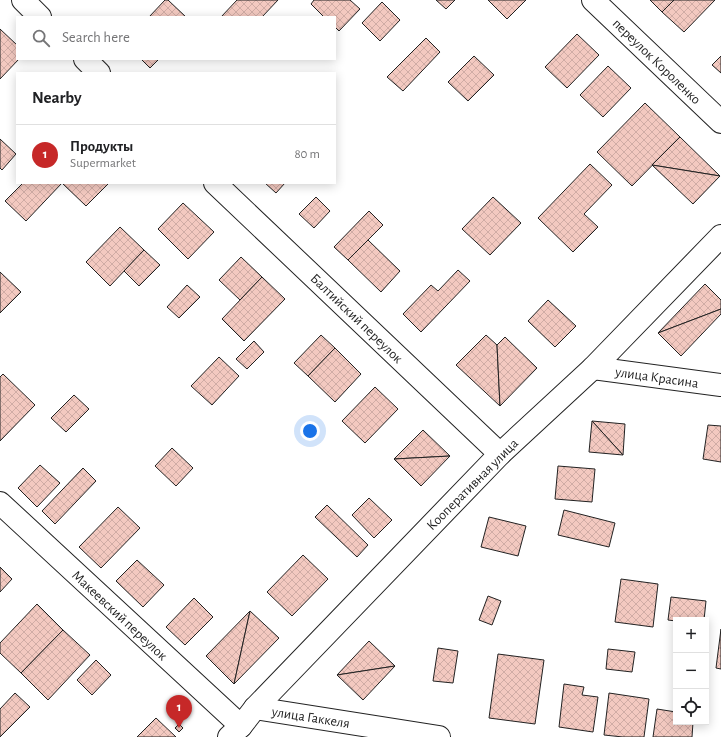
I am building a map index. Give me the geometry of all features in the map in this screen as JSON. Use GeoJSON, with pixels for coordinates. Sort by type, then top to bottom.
{"type":"FeatureCollection","features":[{"type":"Feature","properties":{"kind":"street"},"geometry":{"type":"LineString","coordinates":[[23,0],[39,16]]}},
{"type":"Feature","properties":{"kind":"street","name":"переулок Короленко"},"geometry":{"type":"LineString","coordinates":[[593,0],[721,122]]}},
{"type":"Feature","properties":{"kind":"street"},"geometry":{"type":"LineString","coordinates":[[86,60],[98,72]]}},
{"type":"Feature","properties":{"kind":"street","name":"Балтийский переулок"},"geometry":{"type":"LineString","coordinates":[[216,184],[500,454]]}},
{"type":"Feature","properties":{"kind":"street","name":"Кооперативная улица"},"geometry":{"type":"LineString","coordinates":[[235,731],[255,708],[500,454],[592,368],[721,236]]}},
{"type":"Feature","properties":{"kind":"street","name":"улица Красина"},"geometry":{"type":"LineString","coordinates":[[592,368],[721,385]]}},
{"type":"Feature","properties":{"kind":"street","name":"Макеевский переулок"},"geometry":{"type":"LineString","coordinates":[[0,503],[235,731]]}},
{"type":"Feature","properties":{"kind":"street","name":"улица Гаккеля"},"geometry":{"type":"LineString","coordinates":[[255,708],[439,737]]}},
{"type":"Feature","properties":{"kind":"building"},"geometry":{"type":"Polygon","coordinates":[[[165,0],[168,0],[185,16],[150,16],[165,0]]]}},
{"type":"Feature","properties":{"kind":"building"},"geometry":{"type":"Polygon","coordinates":[[[237,0],[278,0],[263,16],[222,16],[237,0]]]}},
{"type":"Feature","properties":{"kind":"building"},"geometry":{"type":"Polygon","coordinates":[[[314,0],[350,0],[360,9],[339,31],[336,28],[336,16],[323,16],[311,4],[314,0]]]}},
{"type":"Feature","properties":{"kind":"building"},"geometry":{"type":"Polygon","coordinates":[[[436,0],[455,0],[446,9],[436,0]]]}},
{"type":"Feature","properties":{"kind":"building"},"geometry":{"type":"Polygon","coordinates":[[[488,0],[526,0],[507,19],[488,0]]]}},
{"type":"Feature","properties":{"kind":"building"},"geometry":{"type":"Polygon","coordinates":[[[650,0],[674,0],[662,12],[650,0]]]}},
{"type":"Feature","properties":{"kind":"building"},"geometry":{"type":"Polygon","coordinates":[[[674,0],[715,0],[684,32],[662,12],[674,0]]]}},
{"type":"Feature","properties":{"kind":"building"},"geometry":{"type":"Polygon","coordinates":[[[382,2],[400,20],[380,41],[362,23],[382,2]]]}},
{"type":"Feature","properties":{"kind":"building"},"geometry":{"type":"Polygon","coordinates":[[[0,29],[16,44],[16,60],[18,60],[0,79],[0,29]]]}},
{"type":"Feature","properties":{"kind":"building"},"geometry":{"type":"Polygon","coordinates":[[[577,34],[599,55],[567,88],[545,67],[577,34]]]}},
{"type":"Feature","properties":{"kind":"building"},"geometry":{"type":"Polygon","coordinates":[[[426,38],[440,52],[403,91],[387,77],[426,38]]]}},
{"type":"Feature","properties":{"kind":"building"},"geometry":{"type":"Polygon","coordinates":[[[474,56],[494,75],[468,101],[448,82],[474,56]]]}},
{"type":"Feature","properties":{"kind":"building"},"geometry":{"type":"Polygon","coordinates":[[[721,56],[721,73],[712,65],[721,56]]]}},
{"type":"Feature","properties":{"kind":"building"},"geometry":{"type":"Polygon","coordinates":[[[142,60],[158,60],[150,68],[142,60]]]}},
{"type":"Feature","properties":{"kind":"building"},"geometry":{"type":"Polygon","coordinates":[[[608,66],[631,88],[603,117],[580,95],[608,66]]]}},
{"type":"Feature","properties":{"kind":"building"},"geometry":{"type":"Polygon","coordinates":[[[645,103],[680,137],[632,186],[597,152],[645,103]]]}},
{"type":"Feature","properties":{"kind":"building"},"geometry":{"type":"Polygon","coordinates":[[[680,137],[720,176],[652,165],[680,137]]]}},
{"type":"Feature","properties":{"kind":"building"},"geometry":{"type":"Polygon","coordinates":[[[0,139],[16,154],[2,170],[0,168],[0,139]]]}},
{"type":"Feature","properties":{"kind":"building"},"geometry":{"type":"Polygon","coordinates":[[[590,164],[612,185],[584,214],[598,227],[573,252],[538,218],[590,164]]]}},
{"type":"Feature","properties":{"kind":"building"},"geometry":{"type":"Polygon","coordinates":[[[652,165],[720,176],[693,204],[652,165]]]}},
{"type":"Feature","properties":{"kind":"building"},"geometry":{"type":"Polygon","coordinates":[[[22,184],[61,184],[26,221],[5,201],[22,184]]]}},
{"type":"Feature","properties":{"kind":"building"},"geometry":{"type":"Polygon","coordinates":[[[63,184],[108,184],[86,206],[63,184]]]}},
{"type":"Feature","properties":{"kind":"building"},"geometry":{"type":"Polygon","coordinates":[[[266,184],[284,184],[276,193],[266,184]]]}},
{"type":"Feature","properties":{"kind":"building"},"geometry":{"type":"Polygon","coordinates":[[[316,197],[330,211],[314,228],[299,214],[316,197]]]}},
{"type":"Feature","properties":{"kind":"building"},"geometry":{"type":"Polygon","coordinates":[[[493,197],[521,223],[490,255],[462,229],[493,197]]]}},
{"type":"Feature","properties":{"kind":"building"},"geometry":{"type":"Polygon","coordinates":[[[183,203],[214,232],[188,259],[158,229],[183,203]]]}},
{"type":"Feature","properties":{"kind":"building"},"geometry":{"type":"Polygon","coordinates":[[[369,211],[383,225],[348,260],[334,247],[369,211]]]}},
{"type":"Feature","properties":{"kind":"building"},"geometry":{"type":"Polygon","coordinates":[[[120,227],[144,250],[110,286],[86,262],[120,227]]]}},
{"type":"Feature","properties":{"kind":"building"},"geometry":{"type":"Polygon","coordinates":[[[368,240],[400,271],[381,292],[348,260],[368,240]]]}},
{"type":"Feature","properties":{"kind":"building"},"geometry":{"type":"Polygon","coordinates":[[[144,250],[160,265],[139,286],[124,271],[144,250]]]}},
{"type":"Feature","properties":{"kind":"building"},"geometry":{"type":"Polygon","coordinates":[[[241,257],[262,277],[240,300],[219,280],[241,257]]]}},
{"type":"Feature","properties":{"kind":"building"},"geometry":{"type":"Polygon","coordinates":[[[458,270],[470,281],[421,332],[403,314],[431,285],[438,291],[458,270]]]}},
{"type":"Feature","properties":{"kind":"building"},"geometry":{"type":"Polygon","coordinates":[[[0,272],[21,292],[0,313],[0,272]]]}},
{"type":"Feature","properties":{"kind":"building"},"geometry":{"type":"Polygon","coordinates":[[[262,277],[285,299],[244,341],[222,319],[262,277]]]}},
{"type":"Feature","properties":{"kind":"building"},"geometry":{"type":"Polygon","coordinates":[[[705,284],[721,300],[721,309],[658,333],[705,284]]]}},
{"type":"Feature","properties":{"kind":"building"},"geometry":{"type":"Polygon","coordinates":[[[187,285],[200,297],[179,318],[167,307],[187,285]]]}},
{"type":"Feature","properties":{"kind":"building"},"geometry":{"type":"Polygon","coordinates":[[[548,300],[576,326],[555,347],[528,321],[548,300]]]}},
{"type":"Feature","properties":{"kind":"building"},"geometry":{"type":"Polygon","coordinates":[[[721,309],[721,314],[681,356],[658,333],[721,309]]]}},
{"type":"Feature","properties":{"kind":"building"},"geometry":{"type":"Polygon","coordinates":[[[321,335],[335,348],[308,376],[294,363],[321,335]]]}},
{"type":"Feature","properties":{"kind":"building"},"geometry":{"type":"Polygon","coordinates":[[[486,335],[497,345],[500,406],[456,365],[486,335]]]}},
{"type":"Feature","properties":{"kind":"building"},"geometry":{"type":"Polygon","coordinates":[[[505,337],[537,368],[500,406],[497,345],[505,337]]]}},
{"type":"Feature","properties":{"kind":"building"},"geometry":{"type":"Polygon","coordinates":[[[254,341],[264,352],[247,369],[236,359],[254,341]]]}},
{"type":"Feature","properties":{"kind":"building"},"geometry":{"type":"Polygon","coordinates":[[[335,348],[361,374],[335,402],[308,376],[335,348]]]}},
{"type":"Feature","properties":{"kind":"building"},"geometry":{"type":"Polygon","coordinates":[[[219,357],[239,376],[212,405],[191,386],[219,357]]]}},
{"type":"Feature","properties":{"kind":"building"},"geometry":{"type":"Polygon","coordinates":[[[3,374],[35,405],[0,441],[0,377],[3,374]]]}},
{"type":"Feature","properties":{"kind":"building"},"geometry":{"type":"Polygon","coordinates":[[[375,387],[398,409],[365,443],[342,421],[375,387]]]}},
{"type":"Feature","properties":{"kind":"building"},"geometry":{"type":"Polygon","coordinates":[[[74,395],[89,409],[66,432],[51,418],[74,395]]]}},
{"type":"Feature","properties":{"kind":"building"},"geometry":{"type":"Polygon","coordinates":[[[592,421],[625,424],[623,455],[592,421]]]}},
{"type":"Feature","properties":{"kind":"building"},"geometry":{"type":"Polygon","coordinates":[[[592,421],[623,455],[589,452],[592,421]]]}},
{"type":"Feature","properties":{"kind":"building"},"geometry":{"type":"Polygon","coordinates":[[[708,425],[721,426],[721,462],[703,459],[708,425]]]}},
{"type":"Feature","properties":{"kind":"building"},"geometry":{"type":"Polygon","coordinates":[[[423,430],[450,456],[394,459],[423,430]]]}},
{"type":"Feature","properties":{"kind":"building"},"geometry":{"type":"Polygon","coordinates":[[[172,448],[193,468],[176,486],[155,466],[172,448]]]}},
{"type":"Feature","properties":{"kind":"building"},"geometry":{"type":"Polygon","coordinates":[[[450,456],[421,486],[394,459],[450,456]]]}},
{"type":"Feature","properties":{"kind":"building"},"geometry":{"type":"Polygon","coordinates":[[[40,465],[60,483],[37,507],[18,488],[40,465]]]}},
{"type":"Feature","properties":{"kind":"building"},"geometry":{"type":"Polygon","coordinates":[[[558,466],[595,469],[592,502],[555,499],[558,466]]]}},
{"type":"Feature","properties":{"kind":"building"},"geometry":{"type":"Polygon","coordinates":[[[83,468],[96,481],[55,524],[42,511],[83,468]]]}},
{"type":"Feature","properties":{"kind":"building"},"geometry":{"type":"Polygon","coordinates":[[[369,498],[392,520],[374,538],[352,515],[369,498]]]}},
{"type":"Feature","properties":{"kind":"building"},"geometry":{"type":"Polygon","coordinates":[[[327,505],[368,545],[357,557],[315,517],[327,505]]]}},
{"type":"Feature","properties":{"kind":"building"},"geometry":{"type":"Polygon","coordinates":[[[118,507],[140,528],[101,568],[79,547],[118,507]]]}},
{"type":"Feature","properties":{"kind":"building"},"geometry":{"type":"Polygon","coordinates":[[[564,510],[615,523],[609,547],[558,535],[564,510]]]}},
{"type":"Feature","properties":{"kind":"building"},"geometry":{"type":"Polygon","coordinates":[[[489,517],[526,526],[518,556],[481,547],[489,517]]]}},
{"type":"Feature","properties":{"kind":"building"},"geometry":{"type":"Polygon","coordinates":[[[303,555],[328,579],[292,616],[267,592],[303,555]]]}},
{"type":"Feature","properties":{"kind":"building"},"geometry":{"type":"Polygon","coordinates":[[[137,560],[164,585],[143,607],[116,581],[137,560]]]}},
{"type":"Feature","properties":{"kind":"building"},"geometry":{"type":"Polygon","coordinates":[[[0,567],[12,579],[0,592],[0,567]]]}},
{"type":"Feature","properties":{"kind":"building"},"geometry":{"type":"Polygon","coordinates":[[[621,579],[658,584],[653,627],[615,622],[621,579]]]}},
{"type":"Feature","properties":{"kind":"building"},"geometry":{"type":"Polygon","coordinates":[[[488,596],[501,601],[492,625],[479,620],[488,596]]]}},
{"type":"Feature","properties":{"kind":"building"},"geometry":{"type":"Polygon","coordinates":[[[671,597],[706,601],[704,617],[673,617],[673,621],[668,620],[671,597]]]}},
{"type":"Feature","properties":{"kind":"building"},"geometry":{"type":"Polygon","coordinates":[[[194,598],[213,617],[185,645],[166,627],[194,598]]]}},
{"type":"Feature","properties":{"kind":"building"},"geometry":{"type":"Polygon","coordinates":[[[37,604],[63,630],[21,673],[0,653],[0,643],[37,604]]]}},
{"type":"Feature","properties":{"kind":"building"},"geometry":{"type":"Polygon","coordinates":[[[250,611],[234,684],[206,656],[250,611]]]}},
{"type":"Feature","properties":{"kind":"building"},"geometry":{"type":"Polygon","coordinates":[[[250,611],[279,638],[234,684],[250,611]]]}},
{"type":"Feature","properties":{"kind":"building"},"geometry":{"type":"Polygon","coordinates":[[[721,629],[721,669],[716,668],[721,629]]]}},
{"type":"Feature","properties":{"kind":"building"},"geometry":{"type":"Polygon","coordinates":[[[63,630],[90,655],[48,700],[21,673],[63,630]]]}},
{"type":"Feature","properties":{"kind":"building"},"geometry":{"type":"Polygon","coordinates":[[[369,641],[395,666],[337,675],[369,641]]]}},
{"type":"Feature","properties":{"kind":"building"},"geometry":{"type":"Polygon","coordinates":[[[438,648],[458,651],[453,683],[433,681],[438,648]]]}},
{"type":"Feature","properties":{"kind":"building"},"geometry":{"type":"Polygon","coordinates":[[[608,649],[635,652],[632,672],[606,669],[608,649]]]}},
{"type":"Feature","properties":{"kind":"building"},"geometry":{"type":"Polygon","coordinates":[[[498,654],[544,660],[535,724],[489,718],[498,654]]]}},
{"type":"Feature","properties":{"kind":"building"},"geometry":{"type":"Polygon","coordinates":[[[96,660],[111,675],[92,695],[77,680],[96,660]]]}},
{"type":"Feature","properties":{"kind":"building"},"geometry":{"type":"Polygon","coordinates":[[[395,666],[363,700],[337,675],[395,666]]]}},
{"type":"Feature","properties":{"kind":"building"},"geometry":{"type":"Polygon","coordinates":[[[564,684],[584,687],[582,695],[598,697],[593,732],[559,727],[564,684]]]}},
{"type":"Feature","properties":{"kind":"building"},"geometry":{"type":"Polygon","coordinates":[[[15,693],[30,707],[0,737],[0,709],[15,693]]]}},
{"type":"Feature","properties":{"kind":"building"},"geometry":{"type":"Polygon","coordinates":[[[609,693],[649,699],[644,737],[604,735],[609,693]]]}},
{"type":"Feature","properties":{"kind":"building"},"geometry":{"type":"Polygon","coordinates":[[[657,709],[673,712],[673,725],[693,725],[692,737],[653,737],[657,709]]]}},
{"type":"Feature","properties":{"kind":"building"},"geometry":{"type":"Polygon","coordinates":[[[156,718],[176,737],[137,737],[156,718]]]}},
{"type":"Feature","properties":{"kind":"building"},"geometry":{"type":"Polygon","coordinates":[[[179,724],[183,728],[179,732],[175,728],[179,724]]]}},
{"type":"Feature","properties":{"kind":"place","name":"Продукты"},"geometry":{"type":"Point","coordinates":[179,728]}}]}
